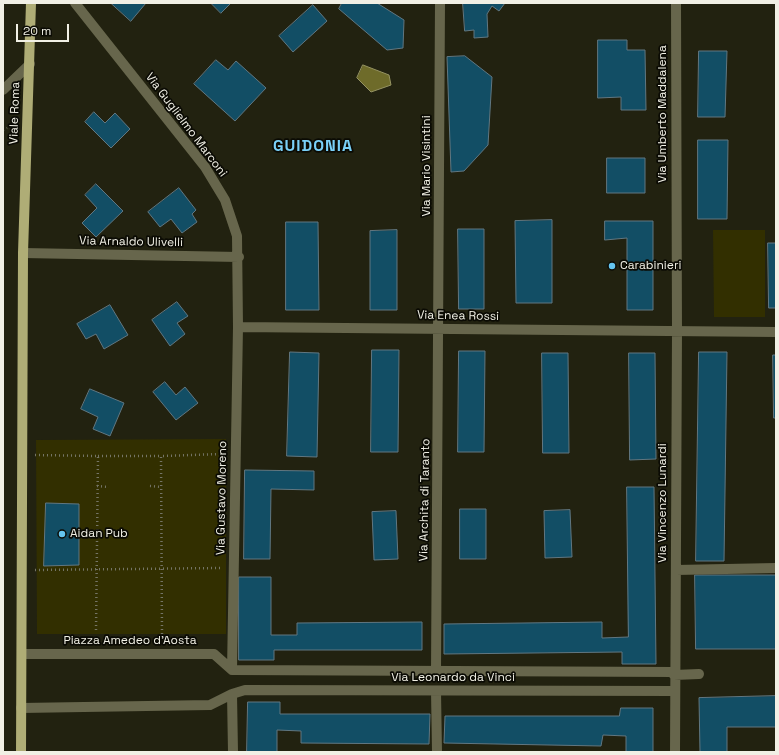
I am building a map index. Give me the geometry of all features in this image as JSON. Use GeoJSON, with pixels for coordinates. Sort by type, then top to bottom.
{"type":"FeatureCollection","features":[{"type":"Feature","properties":{"kind":"main road","name":"Viale Roma"},"geometry":{"type":"LineString","coordinates":[[21,752],[23,570],[23,253],[32,3]]}},
{"type":"Feature","properties":{"kind":"street","name":"Via Guglielmo Marconi"},"geometry":{"type":"LineString","coordinates":[[75,3],[205,167],[216,184],[233,222],[237,236],[239,257],[238,327]]}},
{"type":"Feature","properties":{"kind":"street","name":"Via Mario Visintini"},"geometry":{"type":"LineString","coordinates":[[440,3],[440,329]]}},
{"type":"Feature","properties":{"kind":"street","name":"Via Umberto Maddalena"},"geometry":{"type":"LineString","coordinates":[[676,3],[677,331]]}},
{"type":"Feature","properties":{"kind":"street"},"geometry":{"type":"LineString","coordinates":[[3,90],[30,64]]}},
{"type":"Feature","properties":{"kind":"street","name":"Via Arnaldo Ulivelli"},"geometry":{"type":"LineString","coordinates":[[23,253],[239,257]]}},
{"type":"Feature","properties":{"kind":"street","name":"Via Enea Rossi"},"geometry":{"type":"LineString","coordinates":[[238,327],[776,332]]}},
{"type":"Feature","properties":{"kind":"street","name":"Via Gustavo Moreno"},"geometry":{"type":"LineString","coordinates":[[232,670],[238,327]]}},
{"type":"Feature","properties":{"kind":"street","name":"Via Archita di Taranto"},"geometry":{"type":"LineString","coordinates":[[436,671],[440,329]]}},
{"type":"Feature","properties":{"kind":"street","name":"Via Vincenzo Lunardi"},"geometry":{"type":"LineString","coordinates":[[675,752],[674,673],[677,331]]}},
{"type":"Feature","properties":{"kind":"street"},"geometry":{"type":"LineString","coordinates":[[676,570],[776,568]]}},
{"type":"Feature","properties":{"kind":"street","name":"Piazza Amedeo d'Aosta"},"geometry":{"type":"LineString","coordinates":[[22,654],[214,654],[232,670]]}},
{"type":"Feature","properties":{"kind":"street","name":"Via Leonardo da Vinci"},"geometry":{"type":"LineString","coordinates":[[232,670],[699,674]]}},
{"type":"Feature","properties":{"kind":"street","name":"Via Leonardo da Vinci"},"geometry":{"type":"LineString","coordinates":[[232,694],[245,690],[674,691]]}},
{"type":"Feature","properties":{"kind":"street"},"geometry":{"type":"LineString","coordinates":[[436,691],[437,752]]}},
{"type":"Feature","properties":{"kind":"street"},"geometry":{"type":"LineString","coordinates":[[21,708],[210,705],[232,694],[233,752]]}},
{"type":"Feature","properties":{"kind":"path"},"geometry":{"type":"LineString","coordinates":[[3,130],[7,128]]}},
{"type":"Feature","properties":{"kind":"path"},"geometry":{"type":"LineString","coordinates":[[34,455],[161,456],[226,454]]}},
{"type":"Feature","properties":{"kind":"path"},"geometry":{"type":"LineString","coordinates":[[96,631],[98,456]]}},
{"type":"Feature","properties":{"kind":"path"},"geometry":{"type":"LineString","coordinates":[[161,456],[162,634]]}},
{"type":"Feature","properties":{"kind":"path"},"geometry":{"type":"LineString","coordinates":[[98,486],[109,487]]}},
{"type":"Feature","properties":{"kind":"path"},"geometry":{"type":"LineString","coordinates":[[150,486],[161,487]]}},
{"type":"Feature","properties":{"kind":"path"},"geometry":{"type":"LineString","coordinates":[[23,570],[226,568]]}},
{"type":"Feature","properties":{"kind":"shaded area"},"geometry":{"type":"Polygon","coordinates":[[[363,65],[389,75],[391,85],[371,92],[357,78],[363,65]]]}},
{"type":"Feature","properties":{"kind":"shaded area"},"geometry":{"type":"Polygon","coordinates":[[[713,230],[765,230],[765,317],[714,317],[713,230]]]}},
{"type":"Feature","properties":{"kind":"shaded area"},"geometry":{"type":"Polygon","coordinates":[[[226,439],[226,634],[37,634],[36,440],[226,439]]]}},
{"type":"Feature","properties":{"kind":"building"},"geometry":{"type":"Polygon","coordinates":[[[111,3],[146,3],[131,21],[111,3]]]}},
{"type":"Feature","properties":{"kind":"building"},"geometry":{"type":"Polygon","coordinates":[[[211,3],[231,3],[221,13],[211,3]]]}},
{"type":"Feature","properties":{"kind":"building"},"geometry":{"type":"Polygon","coordinates":[[[342,3],[377,3],[404,20],[403,48],[387,50],[339,9],[342,3]]]}},
{"type":"Feature","properties":{"kind":"building"},"geometry":{"type":"Polygon","coordinates":[[[463,3],[505,3],[499,11],[492,6],[487,14],[488,37],[474,38],[474,30],[465,31],[463,3]]]}},
{"type":"Feature","properties":{"kind":"building"},"geometry":{"type":"Polygon","coordinates":[[[313,5],[327,21],[293,52],[279,36],[313,5]]]}},
{"type":"Feature","properties":{"kind":"building"},"geometry":{"type":"Polygon","coordinates":[[[598,40],[627,40],[627,50],[645,50],[646,110],[621,110],[621,97],[598,98],[598,40]]]}},
{"type":"Feature","properties":{"kind":"building"},"geometry":{"type":"Polygon","coordinates":[[[699,51],[727,51],[725,117],[698,117],[699,51]]]}},
{"type":"Feature","properties":{"kind":"building"},"geometry":{"type":"Polygon","coordinates":[[[465,56],[492,77],[488,145],[464,171],[451,172],[447,57],[465,56]]]}},
{"type":"Feature","properties":{"kind":"building"},"geometry":{"type":"Polygon","coordinates":[[[216,60],[228,70],[236,61],[266,88],[235,121],[194,84],[216,60]]]}},
{"type":"Feature","properties":{"kind":"building"},"geometry":{"type":"Polygon","coordinates":[[[94,112],[105,123],[115,113],[130,129],[111,148],[85,122],[94,112]]]}},
{"type":"Feature","properties":{"kind":"building"},"geometry":{"type":"Polygon","coordinates":[[[698,140],[728,140],[727,219],[698,219],[698,140]]]}},
{"type":"Feature","properties":{"kind":"building"},"geometry":{"type":"Polygon","coordinates":[[[607,158],[645,158],[645,193],[607,193],[607,158]]]}},
{"type":"Feature","properties":{"kind":"building"},"geometry":{"type":"Polygon","coordinates":[[[96,184],[123,211],[96,237],[82,223],[97,208],[85,195],[96,184]]]}},
{"type":"Feature","properties":{"kind":"building"},"geometry":{"type":"Polygon","coordinates":[[[179,188],[196,210],[192,214],[197,222],[182,233],[171,219],[160,227],[148,212],[179,188]]]}},
{"type":"Feature","properties":{"kind":"building"},"geometry":{"type":"Polygon","coordinates":[[[552,220],[552,303],[516,303],[515,221],[552,220]]]}},
{"type":"Feature","properties":{"kind":"building"},"geometry":{"type":"Polygon","coordinates":[[[605,221],[653,221],[653,310],[627,310],[627,238],[605,240],[605,221]]]}},
{"type":"Feature","properties":{"kind":"building"},"geometry":{"type":"Polygon","coordinates":[[[286,222],[318,222],[319,310],[286,310],[286,222]]]}},
{"type":"Feature","properties":{"kind":"building"},"geometry":{"type":"Polygon","coordinates":[[[458,229],[484,229],[484,309],[459,309],[458,229]]]}},
{"type":"Feature","properties":{"kind":"building"},"geometry":{"type":"Polygon","coordinates":[[[397,230],[397,310],[370,310],[370,231],[397,230]]]}},
{"type":"Feature","properties":{"kind":"building"},"geometry":{"type":"Polygon","coordinates":[[[768,243],[776,243],[776,308],[769,308],[768,243]]]}},
{"type":"Feature","properties":{"kind":"building"},"geometry":{"type":"Polygon","coordinates":[[[177,302],[188,316],[177,323],[185,334],[170,346],[152,320],[177,302]]]}},
{"type":"Feature","properties":{"kind":"building"},"geometry":{"type":"Polygon","coordinates":[[[110,305],[128,335],[104,349],[96,334],[86,339],[77,324],[110,305]]]}},
{"type":"Feature","properties":{"kind":"building"},"geometry":{"type":"Polygon","coordinates":[[[372,350],[399,350],[398,452],[371,452],[372,350]]]}},
{"type":"Feature","properties":{"kind":"building"},"geometry":{"type":"Polygon","coordinates":[[[459,351],[485,351],[484,452],[458,452],[459,351]]]}},
{"type":"Feature","properties":{"kind":"building"},"geometry":{"type":"Polygon","coordinates":[[[290,352],[319,353],[317,457],[287,456],[290,352]]]}},
{"type":"Feature","properties":{"kind":"building"},"geometry":{"type":"Polygon","coordinates":[[[699,352],[727,352],[724,561],[696,561],[699,352]]]}},
{"type":"Feature","properties":{"kind":"building"},"geometry":{"type":"Polygon","coordinates":[[[542,353],[568,353],[569,453],[543,453],[542,353]]]}},
{"type":"Feature","properties":{"kind":"building"},"geometry":{"type":"Polygon","coordinates":[[[629,353],[655,353],[656,459],[630,460],[629,353]]]}},
{"type":"Feature","properties":{"kind":"building"},"geometry":{"type":"Polygon","coordinates":[[[773,355],[776,355],[776,418],[774,418],[773,355]]]}},
{"type":"Feature","properties":{"kind":"building"},"geometry":{"type":"Polygon","coordinates":[[[165,382],[176,395],[185,387],[198,403],[176,420],[153,392],[165,382]]]}},
{"type":"Feature","properties":{"kind":"building"},"geometry":{"type":"Polygon","coordinates":[[[90,389],[124,403],[110,436],[93,429],[98,417],[81,409],[90,389]]]}},
{"type":"Feature","properties":{"kind":"building"},"geometry":{"type":"Polygon","coordinates":[[[245,470],[314,471],[314,490],[271,489],[270,559],[244,559],[245,470]]]}},
{"type":"Feature","properties":{"kind":"building"},"geometry":{"type":"Polygon","coordinates":[[[627,487],[654,487],[656,664],[622,664],[622,652],[444,654],[444,624],[602,622],[602,638],[628,637],[627,487]]]}},
{"type":"Feature","properties":{"kind":"building","name":"Aidan Pub"},"geometry":{"type":"Polygon","coordinates":[[[46,503],[79,504],[79,565],[44,566],[46,503]]]}},
{"type":"Feature","properties":{"kind":"building"},"geometry":{"type":"Polygon","coordinates":[[[460,509],[486,509],[486,559],[460,559],[460,509]]]}},
{"type":"Feature","properties":{"kind":"building"},"geometry":{"type":"Polygon","coordinates":[[[570,510],[572,557],[545,558],[544,511],[570,510]]]}},
{"type":"Feature","properties":{"kind":"building"},"geometry":{"type":"Polygon","coordinates":[[[396,511],[398,559],[374,560],[372,512],[396,511]]]}},
{"type":"Feature","properties":{"kind":"building"},"geometry":{"type":"Polygon","coordinates":[[[695,575],[776,575],[776,649],[696,649],[695,575]]]}},
{"type":"Feature","properties":{"kind":"building"},"geometry":{"type":"Polygon","coordinates":[[[239,577],[271,577],[271,635],[297,635],[297,623],[422,622],[422,650],[274,650],[274,660],[239,660],[239,577]]]}},
{"type":"Feature","properties":{"kind":"building"},"geometry":{"type":"Polygon","coordinates":[[[776,696],[776,727],[727,727],[727,752],[700,752],[699,698],[776,696]]]}},
{"type":"Feature","properties":{"kind":"building"},"geometry":{"type":"Polygon","coordinates":[[[248,702],[280,702],[280,714],[430,714],[429,744],[301,743],[301,731],[277,730],[277,752],[247,752],[248,702]]]}},
{"type":"Feature","properties":{"kind":"building"},"geometry":{"type":"Polygon","coordinates":[[[621,708],[653,708],[653,752],[626,752],[626,736],[603,735],[601,746],[444,743],[445,716],[619,716],[621,708]]]}},
{"type":"Feature","properties":{"kind":"place","name":"Carabinieri"},"geometry":{"type":"Point","coordinates":[612,266]}},
{"type":"Feature","properties":{"kind":"place","name":"Aidan Pub"},"geometry":{"type":"Point","coordinates":[62,534]}},
{"type":"Feature","properties":{"kind":"district","name":"GUIDONIA"},"geometry":{"type":"Point","coordinates":[313,147]}}]}
